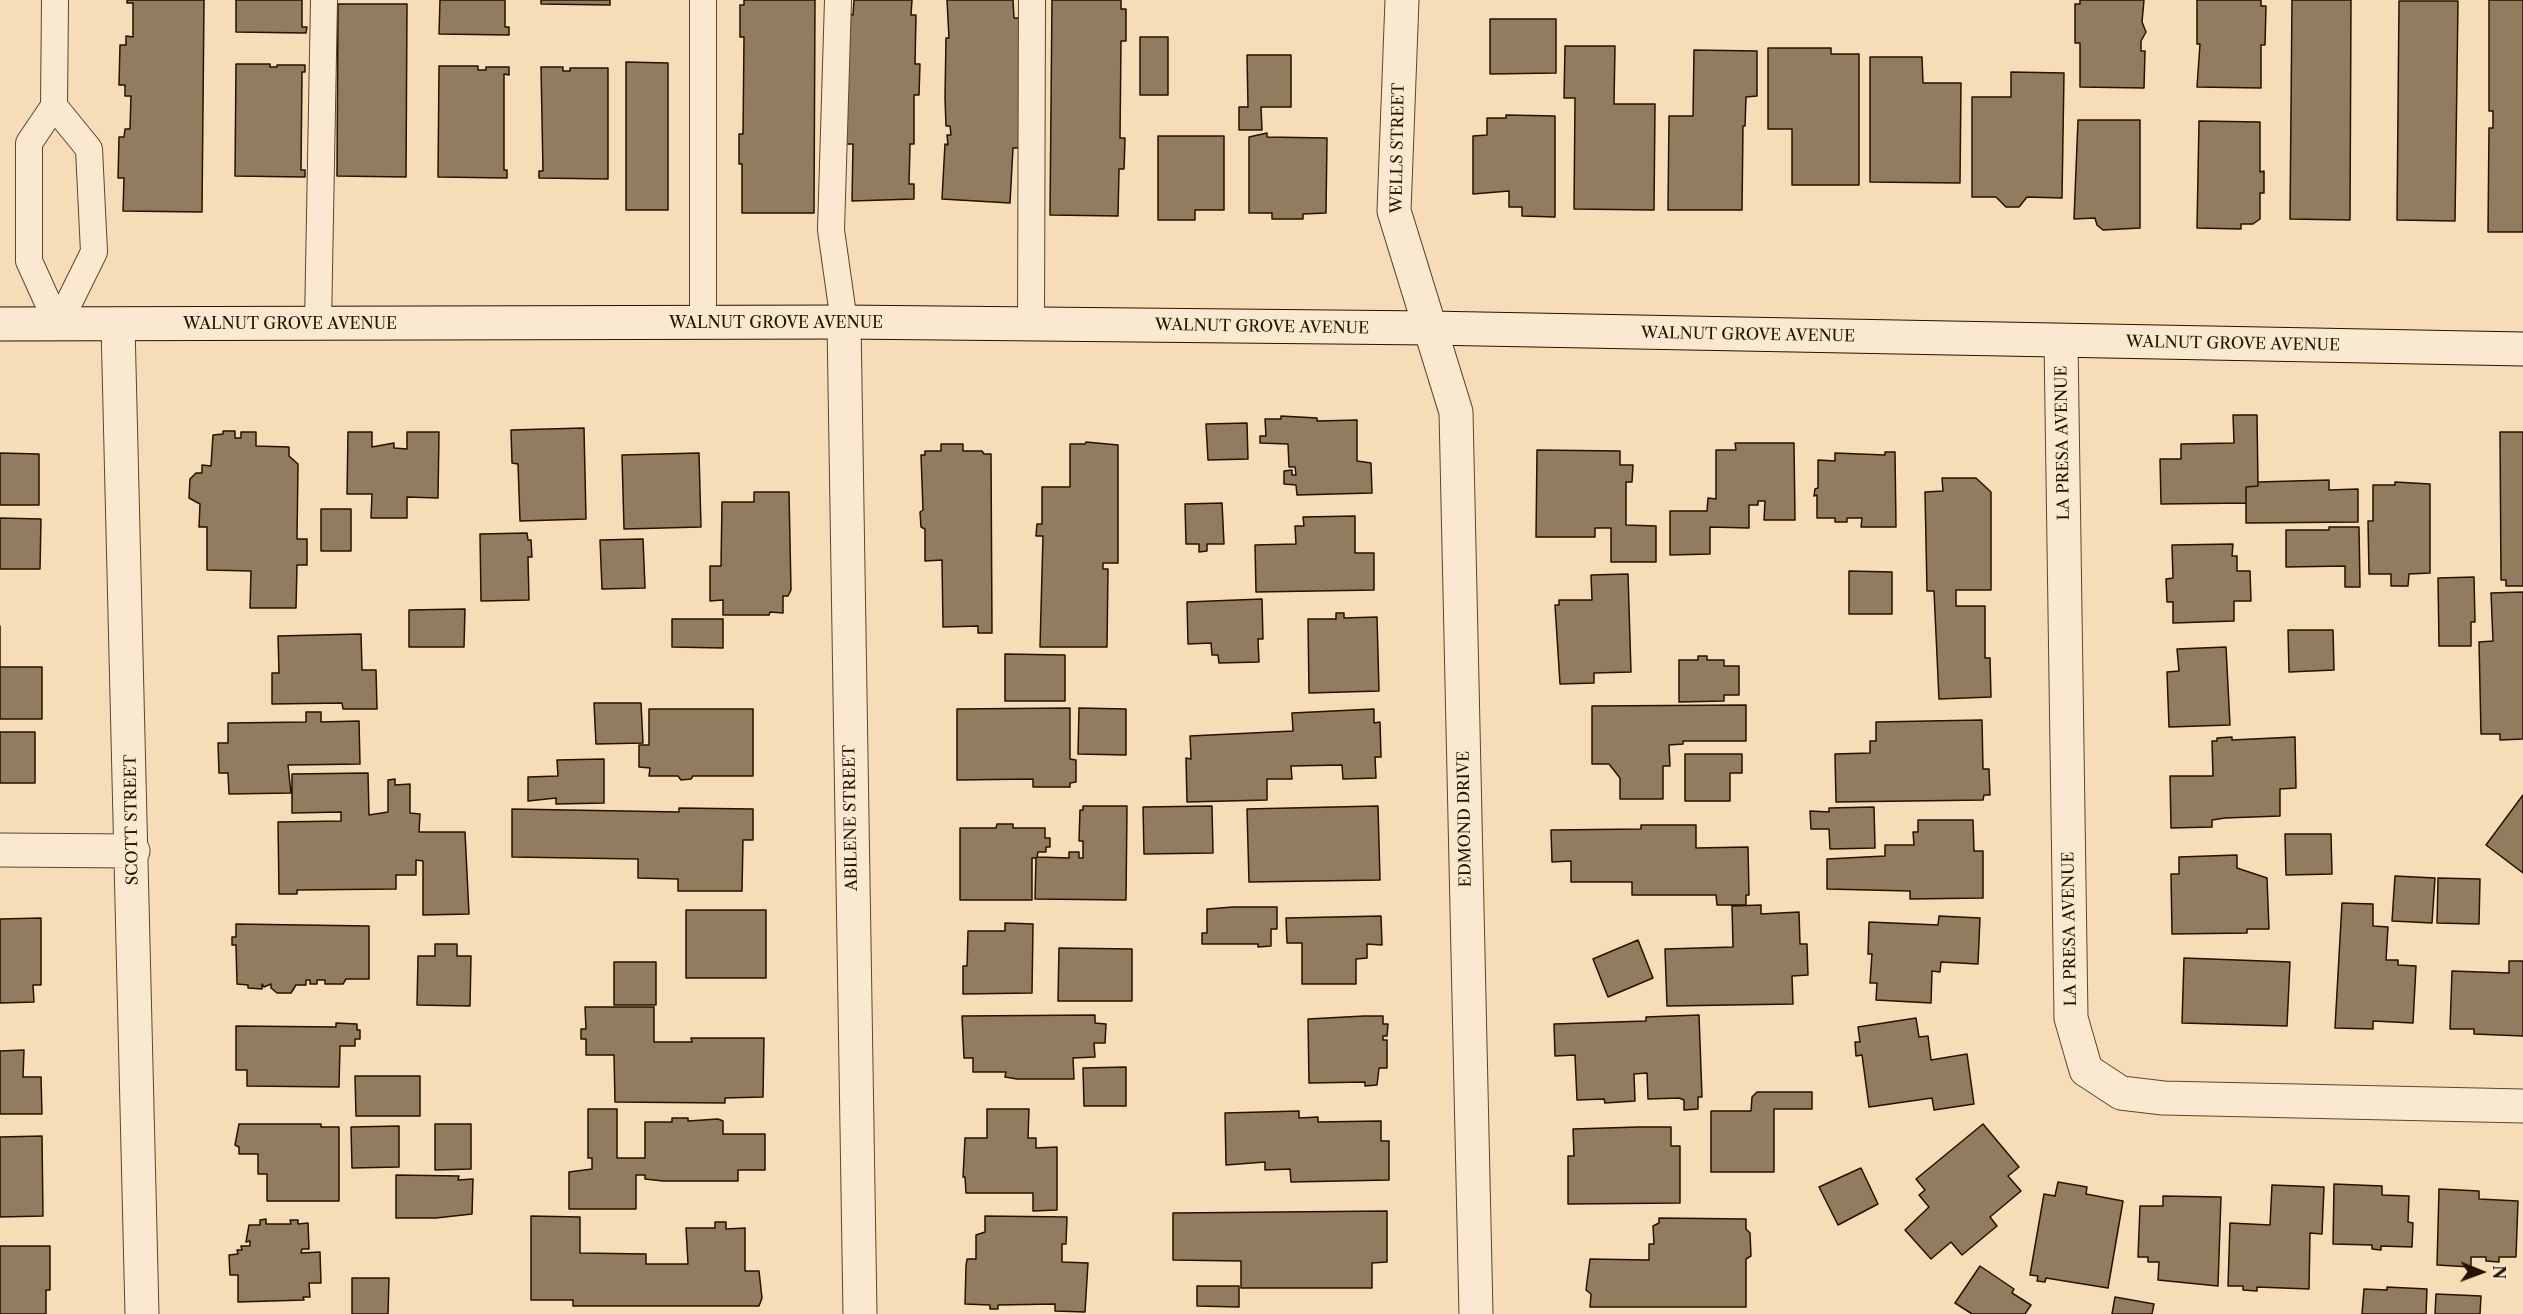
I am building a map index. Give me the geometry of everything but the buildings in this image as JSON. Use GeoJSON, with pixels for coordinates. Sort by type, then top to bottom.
{"type":"FeatureCollection","features":[{"type":"Feature","properties":{"kind":"street","name":"WELLS STREET"},"geometry":{"type":"LineString","coordinates":[[1402,0],[1394,211],[1430,328]]}},
{"type":"Feature","properties":{"kind":"street","name":"WALNUT GROVE AVENUE"},"geometry":{"type":"LineString","coordinates":[[0,324],[844,322],[1430,328],[2523,349]]}},
{"type":"Feature","properties":{"kind":"street","name":"ABILENE STREET"},"geometry":{"type":"LineString","coordinates":[[844,322],[860,1314]]}},
{"type":"Feature","properties":{"kind":"street","name":"SCOTT STREET"},"geometry":{"type":"LineString","coordinates":[[118,325],[133,851],[142,1314]]}},
{"type":"Feature","properties":{"kind":"street","name":"EDMOND DRIVE"},"geometry":{"type":"LineString","coordinates":[[1430,328],[1456,412],[1476,1314]]}},
{"type":"Feature","properties":{"kind":"street","name":"LA PRESA AVENUE"},"geometry":{"type":"LineString","coordinates":[[2061,341],[2071,1018],[2086,1070],[2121,1093],[2163,1098],[2523,1106]]}},
{"type":"Feature","properties":{"kind":"street"},"geometry":{"type":"LineString","coordinates":[[0,850],[133,851]]}},
{"type":"Feature","properties":{"kind":"lane"},"geometry":{"type":"LineString","coordinates":[[55,0],[54,106],[28,143],[29,261],[58,325]]}},
{"type":"Feature","properties":{"kind":"lane"},"geometry":{"type":"LineString","coordinates":[[318,324],[324,0]]}},
{"type":"Feature","properties":{"kind":"lane"},"geometry":{"type":"LineString","coordinates":[[703,0],[703,324]]}},
{"type":"Feature","properties":{"kind":"lane"},"geometry":{"type":"LineString","coordinates":[[837,0],[831,230],[844,322]]}},
{"type":"Feature","properties":{"kind":"lane"},"geometry":{"type":"LineString","coordinates":[[1031,325],[1032,0]]}},
{"type":"Feature","properties":{"kind":"lane"},"geometry":{"type":"LineString","coordinates":[[54,106],[89,149],[94,252],[58,325]]}}]}
